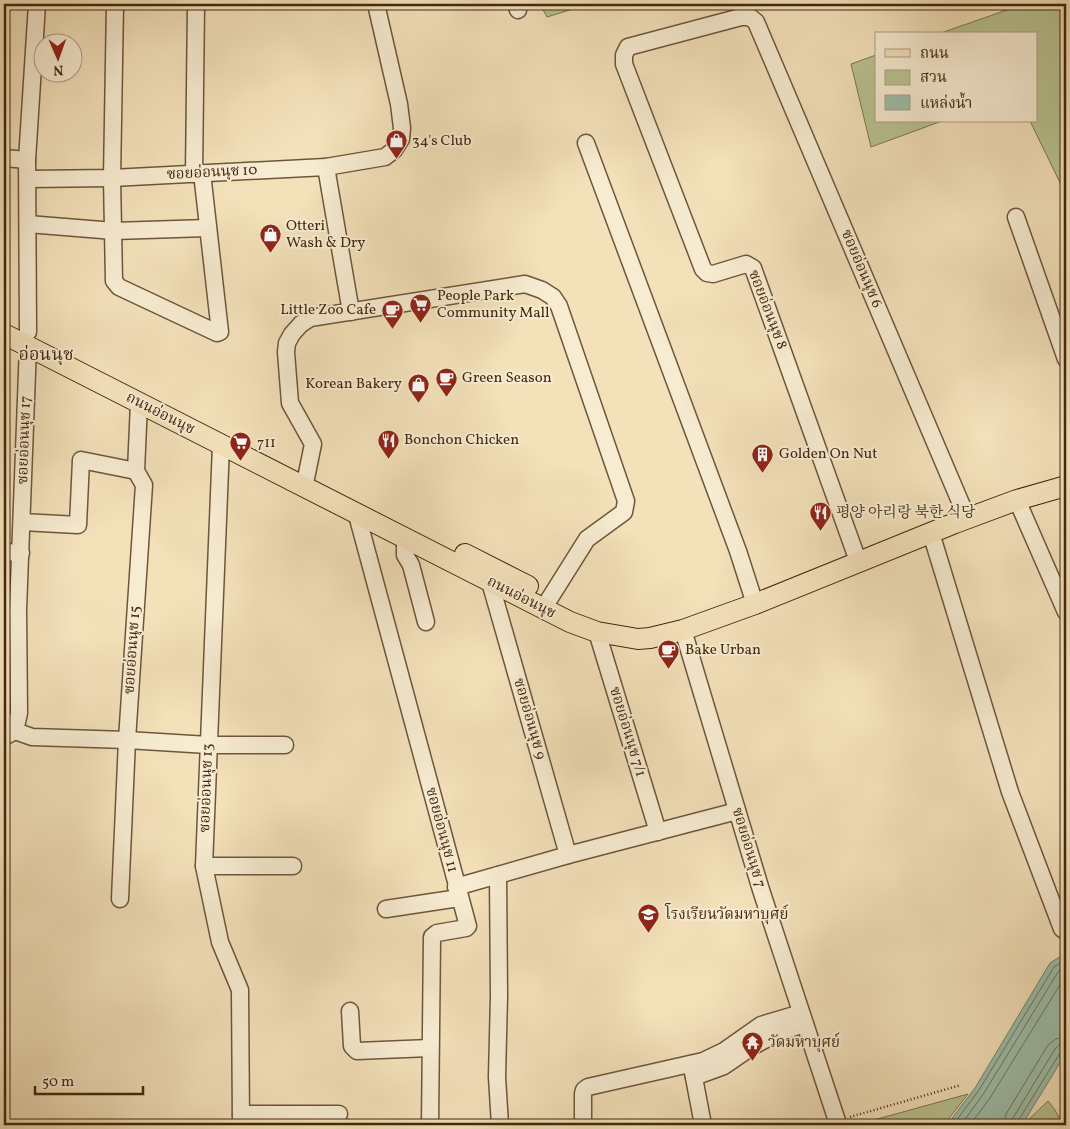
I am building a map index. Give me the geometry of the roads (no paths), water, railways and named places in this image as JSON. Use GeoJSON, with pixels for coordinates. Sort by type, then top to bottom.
{"type":"FeatureCollection","features":[{"type":"Feature","properties":{"kind":"main road","name":"ถนนอ่อนนุช"},"geometry":{"type":"LineString","coordinates":[[4,320],[28,339],[139,403],[221,445],[306,481],[357,515],[490,582],[599,620],[638,627],[680,619],[752,598]]}},
{"type":"Feature","properties":{"kind":"main road","name":"ถนนอ่อนนุช"},"geometry":{"type":"LineString","coordinates":[[4,334],[28,339],[547,603],[570,622],[597,632],[638,639],[683,630],[752,598],[958,515],[1013,490],[1066,476]]}},
{"type":"Feature","properties":{"kind":"main road","name":"ถนนอ่อนนุช"},"geometry":{"type":"LineString","coordinates":[[856,556],[932,532],[958,515],[1066,486]]}},
{"type":"Feature","properties":{"kind":"street"},"geometry":{"type":"LineString","coordinates":[[28,339],[27,160],[37,4]]}},
{"type":"Feature","properties":{"kind":"street"},"geometry":{"type":"LineString","coordinates":[[115,4],[112,178],[115,284],[217,333],[220,332],[198,174],[196,4]]}},
{"type":"Feature","properties":{"kind":"street","name":"ซอยอ่อนนุช 10"},"geometry":{"type":"LineString","coordinates":[[28,180],[112,178],[326,167],[385,156],[394,150],[401,138],[402,128],[399,104],[376,4]]}},
{"type":"Feature","properties":{"kind":"street","name":"ซอยอ่อนนุช 6"},"geometry":{"type":"LineString","coordinates":[[624,55],[628,47],[741,17],[750,17],[756,22],[958,515]]}},
{"type":"Feature","properties":{"kind":"street","name":"ซอยอ่อนนุช 8"},"geometry":{"type":"LineString","coordinates":[[624,55],[624,64],[703,269],[707,273],[713,274],[746,264],[753,268],[856,556]]}},
{"type":"Feature","properties":{"kind":"street"},"geometry":{"type":"LineString","coordinates":[[586,143],[738,551],[752,598]]}},
{"type":"Feature","properties":{"kind":"street"},"geometry":{"type":"LineString","coordinates":[[4,158],[27,160]]}},
{"type":"Feature","properties":{"kind":"street"},"geometry":{"type":"LineString","coordinates":[[326,167],[351,312]]}},
{"type":"Feature","properties":{"kind":"street"},"geometry":{"type":"LineString","coordinates":[[1016,217],[1066,359]]}},
{"type":"Feature","properties":{"kind":"street"},"geometry":{"type":"LineString","coordinates":[[28,224],[114,231],[207,228]]}},
{"type":"Feature","properties":{"kind":"street"},"geometry":{"type":"LineString","coordinates":[[306,481],[313,444],[290,403],[287,343],[301,324],[310,318],[525,284],[542,290],[553,297],[559,306],[626,501],[624,512],[587,539],[547,603]]}},
{"type":"Feature","properties":{"kind":"street","name":"ซอยอ่อนนุช 17"},"geometry":{"type":"LineString","coordinates":[[10,734],[19,714],[11,610],[21,553],[28,339]]}},
{"type":"Feature","properties":{"kind":"street","name":"ซอยอ่อนนุช 15"},"geometry":{"type":"LineString","coordinates":[[120,900],[144,485],[136,471],[139,403]]}},
{"type":"Feature","properties":{"kind":"street","name":"ซอยอ่อนนุช 13"},"geometry":{"type":"LineString","coordinates":[[221,445],[204,866],[220,942],[240,990],[241,1120]]}},
{"type":"Feature","properties":{"kind":"street"},"geometry":{"type":"LineString","coordinates":[[22,522],[78,525],[81,460],[136,471]]}},
{"type":"Feature","properties":{"kind":"street"},"geometry":{"type":"LineString","coordinates":[[1017,500],[1066,612]]}},
{"type":"Feature","properties":{"kind":"street","name":"ซอยอ่อนนุช 11"},"geometry":{"type":"LineString","coordinates":[[357,515],[467,927],[437,933],[432,938],[430,1125]]}},
{"type":"Feature","properties":{"kind":"street"},"geometry":{"type":"LineString","coordinates":[[932,532],[1010,792],[1062,929]]}},
{"type":"Feature","properties":{"kind":"street"},"geometry":{"type":"LineString","coordinates":[[405,538],[405,555],[411,565],[426,622]]}},
{"type":"Feature","properties":{"kind":"street"},"geometry":{"type":"LineString","coordinates":[[4,552],[21,553]]}},
{"type":"Feature","properties":{"kind":"street","name":"ซอยอ่อนนุช 9"},"geometry":{"type":"LineString","coordinates":[[490,582],[568,855]]}},
{"type":"Feature","properties":{"kind":"street","name":"ซอยอ่อนนุช 7"},"geometry":{"type":"LineString","coordinates":[[683,630],[737,811],[837,1120]]}},
{"type":"Feature","properties":{"kind":"street","name":"ซอยอ่อนนุช 7/1"},"geometry":{"type":"LineString","coordinates":[[597,632],[658,832]]}},
{"type":"Feature","properties":{"kind":"street"},"geometry":{"type":"LineString","coordinates":[[10,734],[32,737],[128,740],[208,746],[286,745]]}},
{"type":"Feature","properties":{"kind":"street"},"geometry":{"type":"LineString","coordinates":[[386,909],[458,892],[498,875],[568,855],[737,811]]}},
{"type":"Feature","properties":{"kind":"street"},"geometry":{"type":"LineString","coordinates":[[204,866],[293,866]]}},
{"type":"Feature","properties":{"kind":"street"},"geometry":{"type":"LineString","coordinates":[[498,875],[499,996],[497,1077],[500,1125]]}},
{"type":"Feature","properties":{"kind":"street"},"geometry":{"type":"LineString","coordinates":[[350,1011],[352,1046],[356,1052],[430,1048]]}},
{"type":"Feature","properties":{"kind":"street"},"geometry":{"type":"LineString","coordinates":[[583,1125],[582,1094],[588,1087],[693,1071],[761,1025],[803,1018]]}},
{"type":"Feature","properties":{"kind":"street"},"geometry":{"type":"LineString","coordinates":[[693,1071],[703,1125]]}},
{"type":"Feature","properties":{"kind":"street"},"geometry":{"type":"LineString","coordinates":[[241,1120],[339,1114]]}},
{"type":"Feature","properties":{"kind":"water"},"geometry":{"type":"Polygon","coordinates":[[[1066,953],[1066,1053],[1022,1125],[947,1125],[975,1088],[1050,963],[1066,953]]]}},
{"type":"Feature","properties":{"kind":"place","name":"34's Club"},"geometry":{"type":"Point","coordinates":[396,160]}},
{"type":"Feature","properties":{"kind":"place","name":"Otteri Wash & Dry"},"geometry":{"type":"Point","coordinates":[270,254]}},
{"type":"Feature","properties":{"kind":"place","name":"People Park Community Mall"},"geometry":{"type":"Point","coordinates":[421,324]}},
{"type":"Feature","properties":{"kind":"place","name":"Little Zoo Cafe"},"geometry":{"type":"Point","coordinates":[392,329]}},
{"type":"Feature","properties":{"kind":"place","name":"Green Season"},"geometry":{"type":"Point","coordinates":[446,397]}},
{"type":"Feature","properties":{"kind":"place","name":"Korean Bakery"},"geometry":{"type":"Point","coordinates":[418,403]}},
{"type":"Feature","properties":{"kind":"place","name":"Bonchon Chicken"},"geometry":{"type":"Point","coordinates":[388,459]}},
{"type":"Feature","properties":{"kind":"place","name":"711"},"geometry":{"type":"Point","coordinates":[241,462]}},
{"type":"Feature","properties":{"kind":"place","name":"Golden On Nut"},"geometry":{"type":"Point","coordinates":[763,473]}},
{"type":"Feature","properties":{"kind":"place","name":"평양 아리랑 북한 식당"},"geometry":{"type":"Point","coordinates":[820,532]}},
{"type":"Feature","properties":{"kind":"place","name":"Bake Urban"},"geometry":{"type":"Point","coordinates":[669,669]}},
{"type":"Feature","properties":{"kind":"place","name":"โรงเรียนวัดมหาบุศย์"},"geometry":{"type":"Point","coordinates":[649,934]}},
{"type":"Feature","properties":{"kind":"place","name":"วัดมหาบุศย์"},"geometry":{"type":"Point","coordinates":[752,1062]}},
{"type":"Feature","properties":{"kind":"district","name":"อ่อนนุช"},"geometry":{"type":"Point","coordinates":[46,355]}}]}
